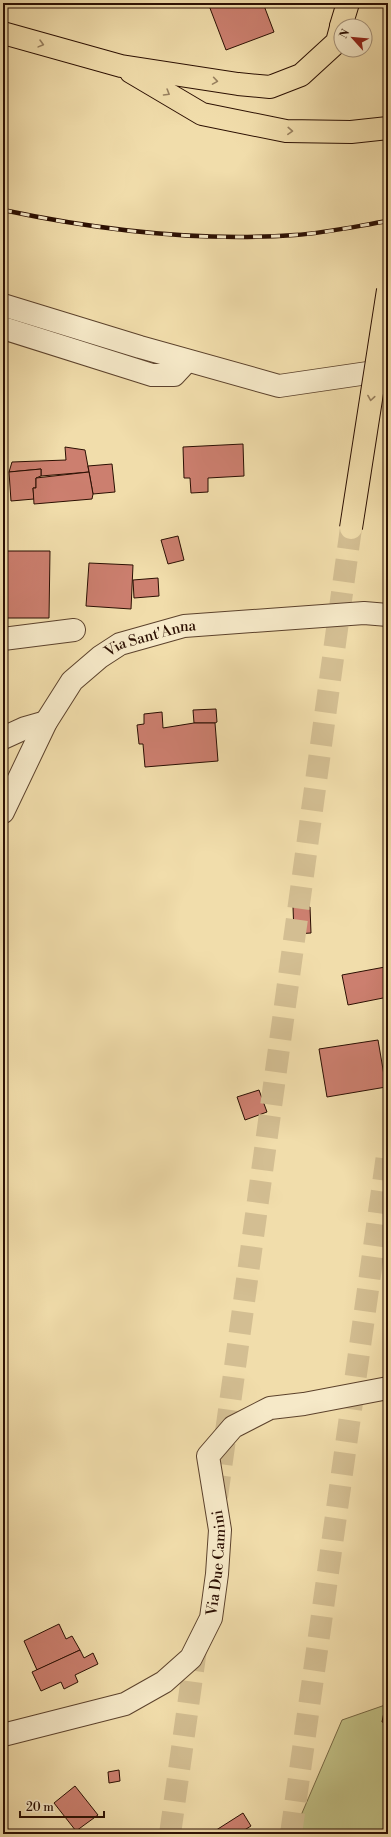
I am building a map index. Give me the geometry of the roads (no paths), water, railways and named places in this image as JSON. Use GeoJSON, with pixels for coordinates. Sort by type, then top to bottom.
{"type":"FeatureCollection","features":[{"type":"Feature","properties":{"kind":"highway"},"geometry":{"type":"LineString","coordinates":[[344,18],[348,3]]}},
{"type":"Feature","properties":{"kind":"highway"},"geometry":{"type":"LineString","coordinates":[[3,33],[121,66],[238,84],[270,87],[301,75],[333,46]]}},
{"type":"Feature","properties":{"kind":"highway"},"geometry":{"type":"LineString","coordinates":[[121,66],[202,114],[286,131],[351,132],[388,128]]}},
{"type":"Feature","properties":{"kind":"highway"},"geometry":{"type":"LineString","coordinates":[[351,528],[388,290]]}},
{"type":"Feature","properties":{"kind":"street"},"geometry":{"type":"LineString","coordinates":[[3,305],[140,348],[279,386],[388,370]]}},
{"type":"Feature","properties":{"kind":"street"},"geometry":{"type":"LineString","coordinates":[[3,328],[152,375],[174,374],[187,361]]}},
{"type":"Feature","properties":{"kind":"street","name":"Via Sant'Anna"},"geometry":{"type":"LineString","coordinates":[[3,812],[46,722],[72,681],[100,657],[120,644],[184,626],[364,613],[388,615]]}},
{"type":"Feature","properties":{"kind":"street"},"geometry":{"type":"LineString","coordinates":[[3,639],[74,630]]}},
{"type":"Feature","properties":{"kind":"street"},"geometry":{"type":"LineString","coordinates":[[3,738],[25,728],[46,722]]}},
{"type":"Feature","properties":{"kind":"street","name":"Via Due Camini"},"geometry":{"type":"LineString","coordinates":[[3,1735],[125,1704],[164,1682],[191,1658],[211,1618],[217,1574],[220,1530],[208,1456],[233,1427],[270,1408],[304,1404],[388,1388]]}},
{"type":"Feature","properties":{"kind":"tunnel"},"geometry":{"type":"LineString","coordinates":[[217,1497],[351,528]]}},
{"type":"Feature","properties":{"kind":"tunnel"},"geometry":{"type":"LineString","coordinates":[[291,1834],[388,1148]]}},
{"type":"Feature","properties":{"kind":"tunnel"},"geometry":{"type":"LineString","coordinates":[[170,1834],[197,1642]]}},
{"type":"Feature","properties":{"kind":"railway"},"geometry":{"type":"LineString","coordinates":[[3,210],[112,229],[148,233],[222,237],[258,237],[307,234],[388,221]]}}]}
